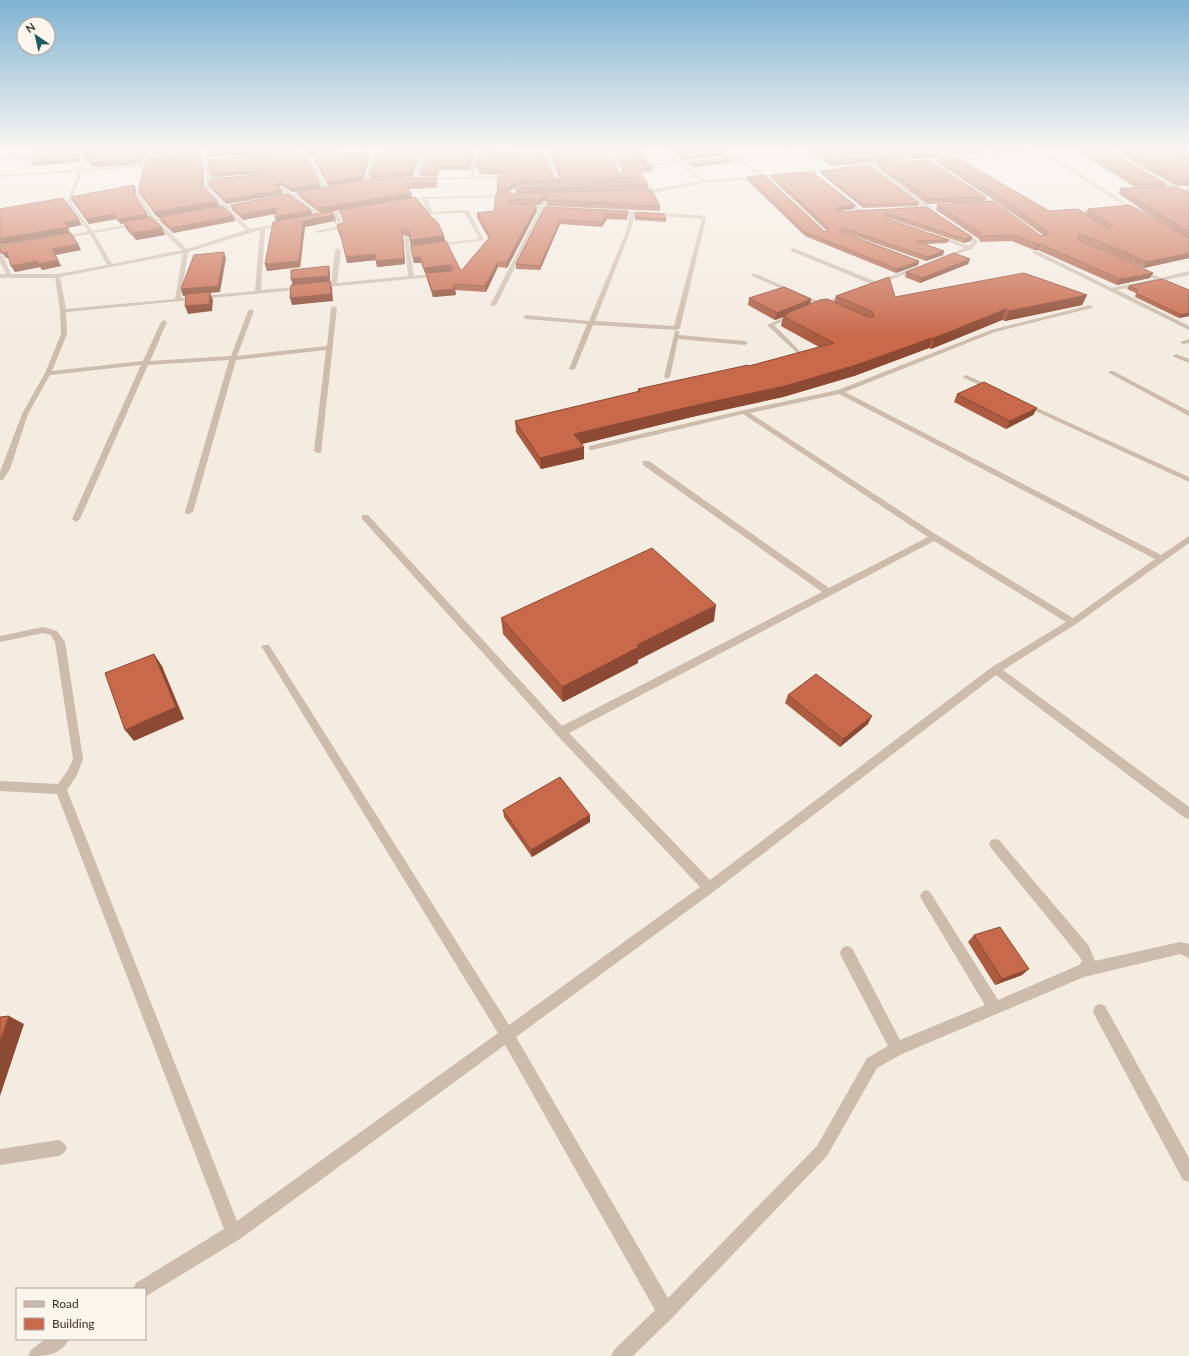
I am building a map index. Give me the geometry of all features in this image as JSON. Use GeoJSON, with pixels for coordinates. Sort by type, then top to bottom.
{"type":"FeatureCollection","features":[{"type":"Feature","properties":{"kind":"street"},"geometry":{"type":"LineString","coordinates":[[75,211],[91,232],[110,266]]}},
{"type":"Feature","properties":{"kind":"street"},"geometry":{"type":"LineString","coordinates":[[148,211],[155,221],[186,251]]}},
{"type":"Feature","properties":{"kind":"street"},"geometry":{"type":"LineString","coordinates":[[229,211],[249,231]]}},
{"type":"Feature","properties":{"kind":"street"},"geometry":{"type":"LineString","coordinates":[[313,211],[320,216]]}},
{"type":"Feature","properties":{"kind":"street"},"geometry":{"type":"LineString","coordinates":[[312,218],[345,211]]}},
{"type":"Feature","properties":{"kind":"street"},"geometry":{"type":"LineString","coordinates":[[430,211],[432,213],[449,211]]}},
{"type":"Feature","properties":{"kind":"street"},"geometry":{"type":"LineString","coordinates":[[408,249],[482,240],[465,211]]}},
{"type":"Feature","properties":{"kind":"street"},"geometry":{"type":"LineString","coordinates":[[493,304],[541,211]]}},
{"type":"Feature","properties":{"kind":"street"},"geometry":{"type":"LineString","coordinates":[[616,211],[700,216],[704,218],[667,377]]}},
{"type":"Feature","properties":{"kind":"street"},"geometry":{"type":"LineString","coordinates":[[853,212],[859,211]]}},
{"type":"Feature","properties":{"kind":"street"},"geometry":{"type":"LineString","coordinates":[[932,211],[938,215]]}},
{"type":"Feature","properties":{"kind":"street"},"geometry":{"type":"LineString","coordinates":[[1084,211],[1076,212],[1089,220]]}},
{"type":"Feature","properties":{"kind":"street"},"geometry":{"type":"LineString","coordinates":[[1135,211],[1141,215]]}},
{"type":"Feature","properties":{"kind":"street"},"geometry":{"type":"LineString","coordinates":[[572,369],[628,232],[633,212]]}},
{"type":"Feature","properties":{"kind":"street"},"geometry":{"type":"LineString","coordinates":[[318,232],[342,227],[336,213]]}},
{"type":"Feature","properties":{"kind":"street"},"geometry":{"type":"LineString","coordinates":[[53,240],[178,216]]}},
{"type":"Feature","properties":{"kind":"street"},"geometry":{"type":"LineString","coordinates":[[0,276],[57,276],[186,251],[249,231],[291,223]]}},
{"type":"Feature","properties":{"kind":"street"},"geometry":{"type":"LineString","coordinates":[[934,262],[970,248],[976,241],[957,228]]}},
{"type":"Feature","properties":{"kind":"street"},"geometry":{"type":"LineString","coordinates":[[258,292],[263,229]]}},
{"type":"Feature","properties":{"kind":"street"},"geometry":{"type":"LineString","coordinates":[[928,233],[970,248]]}},
{"type":"Feature","properties":{"kind":"street"},"geometry":{"type":"LineString","coordinates":[[406,237],[411,277]]}},
{"type":"Feature","properties":{"kind":"street"},"geometry":{"type":"LineString","coordinates":[[334,284],[338,250]]}},
{"type":"Feature","properties":{"kind":"street"},"geometry":{"type":"LineString","coordinates":[[793,250],[876,284]]}},
{"type":"Feature","properties":{"kind":"street"},"geometry":{"type":"LineString","coordinates":[[178,299],[186,251]]}},
{"type":"Feature","properties":{"kind":"street"},"geometry":{"type":"LineString","coordinates":[[1035,252],[1189,328]]}},
{"type":"Feature","properties":{"kind":"street"},"geometry":{"type":"LineString","coordinates":[[0,256],[9,276]]}},
{"type":"Feature","properties":{"kind":"street"},"geometry":{"type":"LineString","coordinates":[[869,287],[927,265]]}},
{"type":"Feature","properties":{"kind":"street"},"geometry":{"type":"LineString","coordinates":[[1133,267],[1189,292]]}},
{"type":"Feature","properties":{"kind":"street"},"geometry":{"type":"LineString","coordinates":[[1111,290],[1189,273]]}},
{"type":"Feature","properties":{"kind":"street"},"geometry":{"type":"LineString","coordinates":[[63,311],[445,274]]}},
{"type":"Feature","properties":{"kind":"street"},"geometry":{"type":"LineString","coordinates":[[754,275],[822,304],[828,308]]}},
{"type":"Feature","properties":{"kind":"street"},"geometry":{"type":"LineString","coordinates":[[0,478],[6,469],[25,414],[48,373],[64,334],[63,311],[57,276]]}},
{"type":"Feature","properties":{"kind":"street"},"geometry":{"type":"LineString","coordinates":[[814,307],[856,292]]}},
{"type":"Feature","properties":{"kind":"street"},"geometry":{"type":"LineString","coordinates":[[592,448],[744,412],[840,392],[993,331],[1090,307]]}},
{"type":"Feature","properties":{"kind":"street"},"geometry":{"type":"LineString","coordinates":[[318,451],[328,348],[334,308]]}},
{"type":"Feature","properties":{"kind":"street"},"geometry":{"type":"LineString","coordinates":[[189,512],[233,358],[251,311]]}},
{"type":"Feature","properties":{"kind":"street"},"geometry":{"type":"LineString","coordinates":[[797,351],[770,325],[799,313]]}},
{"type":"Feature","properties":{"kind":"street"},"geometry":{"type":"LineString","coordinates":[[526,317],[591,323],[678,328]]}},
{"type":"Feature","properties":{"kind":"street"},"geometry":{"type":"LineString","coordinates":[[76,519],[164,322]]}},
{"type":"Feature","properties":{"kind":"street"},"geometry":{"type":"LineString","coordinates":[[676,337],[745,343]]}},
{"type":"Feature","properties":{"kind":"street"},"geometry":{"type":"LineString","coordinates":[[48,373],[233,358],[328,348]]}},
{"type":"Feature","properties":{"kind":"street"},"geometry":{"type":"LineString","coordinates":[[1176,356],[1189,361]]}},
{"type":"Feature","properties":{"kind":"street"},"geometry":{"type":"LineString","coordinates":[[1111,372],[1189,414]]}},
{"type":"Feature","properties":{"kind":"street"},"geometry":{"type":"LineString","coordinates":[[966,377],[1002,394]]}},
{"type":"Feature","properties":{"kind":"street"},"geometry":{"type":"LineString","coordinates":[[840,392],[1162,558]]}},
{"type":"Feature","properties":{"kind":"street"},"geometry":{"type":"LineString","coordinates":[[1016,400],[1189,480]]}},
{"type":"Feature","properties":{"kind":"street"},"geometry":{"type":"LineString","coordinates":[[744,412],[934,537],[1073,622]]}},
{"type":"Feature","properties":{"kind":"street"},"geometry":{"type":"LineString","coordinates":[[646,463],[828,592]]}},
{"type":"Feature","properties":{"kind":"street"},"geometry":{"type":"LineString","coordinates":[[365,517],[560,732],[709,888]]}},
{"type":"Feature","properties":{"kind":"street"},"geometry":{"type":"LineString","coordinates":[[560,732],[934,537]]}},
{"type":"Feature","properties":{"kind":"street"},"geometry":{"type":"LineString","coordinates":[[144,1288],[234,1233],[709,888],[996,670],[1073,622],[1189,539]]}},
{"type":"Feature","properties":{"kind":"street"},"geometry":{"type":"LineString","coordinates":[[0,639],[43,630],[54,633],[60,642],[78,759],[73,772],[61,789]]}},
{"type":"Feature","properties":{"kind":"street"},"geometry":{"type":"LineString","coordinates":[[266,647],[507,1035],[666,1312]]}},
{"type":"Feature","properties":{"kind":"street"},"geometry":{"type":"LineString","coordinates":[[996,670],[1187,809]]}},
{"type":"Feature","properties":{"kind":"street"},"geometry":{"type":"LineString","coordinates":[[0,786],[61,789]]}},
{"type":"Feature","properties":{"kind":"street"},"geometry":{"type":"LineString","coordinates":[[61,789],[234,1233]]}},
{"type":"Feature","properties":{"kind":"street"},"geometry":{"type":"LineString","coordinates":[[996,844],[1084,951],[1089,962],[1084,970]]}},
{"type":"Feature","properties":{"kind":"street"},"geometry":{"type":"LineString","coordinates":[[926,896],[995,1008]]}},
{"type":"Feature","properties":{"kind":"street"},"geometry":{"type":"LineString","coordinates":[[620,1356],[666,1312],[822,1152],[872,1063],[897,1049],[1084,970],[1180,948],[1189,951]]}},
{"type":"Feature","properties":{"kind":"street"},"geometry":{"type":"LineString","coordinates":[[846,953],[897,1049]]}},
{"type":"Feature","properties":{"kind":"street"},"geometry":{"type":"LineString","coordinates":[[1100,1011],[1189,1174]]}},
{"type":"Feature","properties":{"kind":"street"},"geometry":{"type":"LineString","coordinates":[[0,1157],[60,1148]]}},
{"type":"Feature","properties":{"kind":"street"},"geometry":{"type":"LineString","coordinates":[[37,1356],[59,1340]]}},
{"type":"Feature","properties":{"kind":"building"},"geometry":{"type":"Polygon","coordinates":[[[0,211],[73,211],[79,220],[65,222],[68,227],[0,239],[0,211]]]}},
{"type":"Feature","properties":{"kind":"building"},"geometry":{"type":"Polygon","coordinates":[[[81,211],[145,211],[147,214],[119,219],[114,214],[86,219],[81,211]]]}},
{"type":"Feature","properties":{"kind":"building"},"geometry":{"type":"Polygon","coordinates":[[[192,211],[228,211],[233,216],[171,228],[159,217],[192,211]]]}},
{"type":"Feature","properties":{"kind":"building"},"geometry":{"type":"Polygon","coordinates":[[[237,211],[260,211],[241,215],[237,211]]]}},
{"type":"Feature","properties":{"kind":"building"},"geometry":{"type":"Polygon","coordinates":[[[276,211],[304,211],[275,217],[276,211]]]}},
{"type":"Feature","properties":{"kind":"building"},"geometry":{"type":"Polygon","coordinates":[[[330,211],[332,211],[335,219],[333,215],[303,221],[299,261],[265,264],[273,222],[330,211]]]}},
{"type":"Feature","properties":{"kind":"building"},"geometry":{"type":"Polygon","coordinates":[[[340,211],[428,211],[430,214],[430,218],[433,218],[438,223],[444,236],[410,240],[409,231],[402,229],[404,258],[376,261],[375,254],[346,257],[337,225],[344,223],[340,211]]]}},
{"type":"Feature","properties":{"kind":"building"},"geometry":{"type":"Polygon","coordinates":[[[492,211],[533,211],[507,262],[498,262],[485,286],[453,284],[455,289],[432,291],[426,273],[452,271],[454,267],[450,265],[424,268],[420,257],[413,258],[411,246],[446,241],[461,271],[490,237],[477,213],[492,211]]]}},
{"type":"Feature","properties":{"kind":"building"},"geometry":{"type":"Polygon","coordinates":[[[543,211],[628,211],[627,215],[607,214],[602,222],[560,220],[540,266],[516,264],[543,211]]]}},
{"type":"Feature","properties":{"kind":"building"},"geometry":{"type":"Polygon","coordinates":[[[784,211],[803,211],[825,232],[828,227],[811,211],[933,211],[972,237],[965,239],[886,213],[884,214],[885,218],[949,240],[916,241],[944,251],[927,257],[840,227],[840,232],[919,261],[897,269],[805,232],[784,211]]]}},
{"type":"Feature","properties":{"kind":"building"},"geometry":{"type":"Polygon","coordinates":[[[947,211],[1008,211],[1041,236],[1048,234],[1047,231],[1020,211],[1081,211],[1108,229],[1113,226],[1091,211],[1141,211],[1189,238],[1189,253],[1147,262],[1084,235],[1078,235],[1079,240],[1153,273],[1120,279],[1040,244],[1014,235],[981,236],[981,233],[947,211]]]}},
{"type":"Feature","properties":{"kind":"building"},"geometry":{"type":"Polygon","coordinates":[[[1155,211],[1189,211],[1189,232],[1155,211]]]}},
{"type":"Feature","properties":{"kind":"building"},"geometry":{"type":"Polygon","coordinates":[[[636,212],[664,214],[666,219],[635,217],[636,212]]]}},
{"type":"Feature","properties":{"kind":"building"},"geometry":{"type":"Polygon","coordinates":[[[151,217],[162,228],[134,233],[123,222],[151,217]]]}},
{"type":"Feature","properties":{"kind":"building"},"geometry":{"type":"Polygon","coordinates":[[[71,233],[78,244],[52,249],[58,260],[39,264],[37,261],[11,266],[7,252],[3,253],[0,249],[0,246],[71,233]]]}},
{"type":"Feature","properties":{"kind":"building"},"geometry":{"type":"Polygon","coordinates":[[[224,252],[218,286],[181,289],[194,255],[224,252]]]}},
{"type":"Feature","properties":{"kind":"building"},"geometry":{"type":"Polygon","coordinates":[[[954,253],[970,259],[922,278],[906,272],[954,253]]]}},
{"type":"Feature","properties":{"kind":"building"},"geometry":{"type":"Polygon","coordinates":[[[329,266],[328,276],[291,279],[291,270],[329,266]]]}},
{"type":"Feature","properties":{"kind":"building"},"geometry":{"type":"Polygon","coordinates":[[[1024,273],[1087,295],[1009,311],[1006,309],[934,338],[856,365],[785,386],[574,434],[584,447],[540,458],[515,421],[640,391],[638,389],[749,366],[834,343],[783,316],[820,300],[827,299],[868,317],[873,317],[873,312],[836,296],[889,277],[895,297],[1024,273]]]}},
{"type":"Feature","properties":{"kind":"building"},"geometry":{"type":"Polygon","coordinates":[[[1162,279],[1189,290],[1189,313],[1181,315],[1136,293],[1138,290],[1129,286],[1162,279]]]}},
{"type":"Feature","properties":{"kind":"building"},"geometry":{"type":"Polygon","coordinates":[[[330,281],[331,294],[290,298],[291,285],[330,281]]]}},
{"type":"Feature","properties":{"kind":"building"},"geometry":{"type":"Polygon","coordinates":[[[784,287],[811,299],[777,313],[749,298],[784,287]]]}},
{"type":"Feature","properties":{"kind":"building"},"geometry":{"type":"Polygon","coordinates":[[[210,292],[209,304],[185,306],[186,294],[210,292]]]}},
{"type":"Feature","properties":{"kind":"building"},"geometry":{"type":"Polygon","coordinates":[[[984,382],[1037,408],[1010,421],[957,394],[984,382]]]}},
{"type":"Feature","properties":{"kind":"building"},"geometry":{"type":"Polygon","coordinates":[[[652,548],[716,605],[637,645],[639,647],[562,687],[501,618],[652,548]]]}},
{"type":"Feature","properties":{"kind":"building"},"geometry":{"type":"Polygon","coordinates":[[[154,654],[176,707],[125,730],[105,673],[154,654]]]}},
{"type":"Feature","properties":{"kind":"building"},"geometry":{"type":"Polygon","coordinates":[[[816,674],[872,716],[843,739],[788,695],[816,674]]]}},
{"type":"Feature","properties":{"kind":"building"},"geometry":{"type":"Polygon","coordinates":[[[560,777],[590,815],[531,850],[503,810],[560,777]]]}},
{"type":"Feature","properties":{"kind":"building"},"geometry":{"type":"Polygon","coordinates":[[[1000,927],[1029,969],[1002,979],[974,935],[1000,927]]]}},
{"type":"Feature","properties":{"kind":"building"},"geometry":{"type":"Polygon","coordinates":[[[9,1016],[0,1042],[0,1017],[9,1016]]]}}]}
